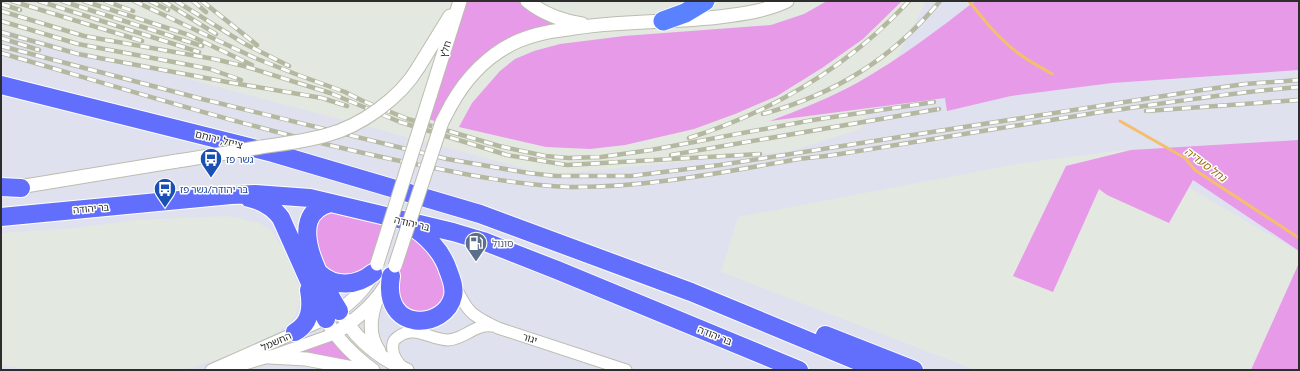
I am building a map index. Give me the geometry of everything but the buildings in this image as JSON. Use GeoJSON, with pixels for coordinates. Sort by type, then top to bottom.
{"type":"FeatureCollection","features":[{"type":"Feature","properties":{"kind":"highway"},"geometry":{"type":"LineString","coordinates":[[663,21],[685,13],[705,1]]}},
{"type":"Feature","properties":{"kind":"highway","name":"צייזל, ירוחם"},"geometry":{"type":"LineString","coordinates":[[1,85],[273,153],[480,214],[691,292]]}},
{"type":"Feature","properties":{"kind":"highway"},"geometry":{"type":"LineString","coordinates":[[1,189],[21,188]]}},
{"type":"Feature","properties":{"kind":"highway","name":"בר יהודה"},"geometry":{"type":"LineString","coordinates":[[1,217],[231,195],[255,194],[304,197],[453,232],[504,249],[799,370]]}},
{"type":"Feature","properties":{"kind":"highway"},"geometry":{"type":"LineString","coordinates":[[231,195],[252,198],[270,206],[276,211],[337,322]]}},
{"type":"Feature","properties":{"kind":"highway"},"geometry":{"type":"LineString","coordinates":[[296,332],[306,324],[310,315],[313,276],[306,230],[311,216],[322,206],[330,203]]}},
{"type":"Feature","properties":{"kind":"highway"},"geometry":{"type":"LineString","coordinates":[[393,271],[390,295],[395,308],[400,315],[405,318],[418,321],[432,318],[445,310],[450,304],[453,297],[452,280],[442,255],[435,246],[412,226],[401,221]]}},
{"type":"Feature","properties":{"kind":"highway"},"geometry":{"type":"LineString","coordinates":[[313,276],[342,284],[355,282],[365,278],[375,269]]}},
{"type":"Feature","properties":{"kind":"highway"},"geometry":{"type":"LineString","coordinates":[[691,292],[748,307],[868,351],[914,370]]}},
{"type":"Feature","properties":{"kind":"highway"},"geometry":{"type":"LineString","coordinates":[[691,292],[879,370]]}},
{"type":"Feature","properties":{"kind":"street"},"geometry":{"type":"LineString","coordinates":[[21,188],[305,140],[328,135],[344,129],[374,112],[393,97],[412,77],[460,1]]}},
{"type":"Feature","properties":{"kind":"street","name":"חלץ"},"geometry":{"type":"LineString","coordinates":[[375,269],[460,1]]}},
{"type":"Feature","properties":{"kind":"street"},"geometry":{"type":"LineString","coordinates":[[527,1],[545,12],[562,19],[590,25]]}},
{"type":"Feature","properties":{"kind":"street"},"geometry":{"type":"LineString","coordinates":[[337,322],[368,308],[376,299],[393,271],[442,122],[464,83],[474,72],[508,46],[527,38],[549,32],[590,25],[710,18],[756,12],[787,1]]}},
{"type":"Feature","properties":{"kind":"street"},"geometry":{"type":"LineString","coordinates":[[337,322],[358,295],[375,269]]}},
{"type":"Feature","properties":{"kind":"street","name":"יגור"},"geometry":{"type":"LineString","coordinates":[[452,280],[467,310],[481,320],[498,328],[626,370]]}},
{"type":"Feature","properties":{"kind":"street"},"geometry":{"type":"LineString","coordinates":[[376,299],[372,312],[371,331],[374,344],[383,358]]}},
{"type":"Feature","properties":{"kind":"street"},"geometry":{"type":"LineString","coordinates":[[337,322],[354,332],[383,358],[406,370]]}},
{"type":"Feature","properties":{"kind":"street"},"geometry":{"type":"LineString","coordinates":[[337,322],[356,357],[373,370]]}},
{"type":"Feature","properties":{"kind":"street","name":"החשמל"},"geometry":{"type":"LineString","coordinates":[[211,370],[296,332],[337,322]]}},
{"type":"Feature","properties":{"kind":"street","name":"החשמל"},"geometry":{"type":"LineString","coordinates":[[223,370],[269,357],[337,322]]}},
{"type":"Feature","properties":{"kind":"street"},"geometry":{"type":"LineString","coordinates":[[406,370],[395,357],[392,345],[396,338],[403,334],[408,332],[416,332],[447,340],[456,338],[478,327],[488,326],[498,328]]}},
{"type":"Feature","properties":{"kind":"street"},"geometry":{"type":"LineString","coordinates":[[269,357],[306,359],[363,370]]}},
{"type":"Feature","properties":{"kind":"shaded area"},"geometry":{"type":"Polygon","coordinates":[[[1,1],[926,1],[861,129],[791,151],[549,175],[1,29],[1,1]]]}},
{"type":"Feature","properties":{"kind":"shaded area"},"geometry":{"type":"Polygon","coordinates":[[[465,1],[520,1],[530,9],[562,23],[505,43],[437,122],[429,119],[465,1]]]}},
{"type":"Feature","properties":{"kind":"shaded area"},"geometry":{"type":"Polygon","coordinates":[[[827,1],[902,1],[863,39],[822,68],[777,96],[735,114],[694,129],[625,145],[590,149],[546,147],[459,127],[472,103],[500,71],[515,59],[534,51],[560,44],[624,36],[771,25],[804,14],[827,1]]]}},
{"type":"Feature","properties":{"kind":"shaded area"},"geometry":{"type":"Polygon","coordinates":[[[975,1],[1299,1],[1299,70],[1112,83],[1011,96],[947,111],[945,98],[770,121],[814,104],[857,83],[918,44],[975,1]]]}},
{"type":"Feature","properties":{"kind":"shaded area"},"geometry":{"type":"Polygon","coordinates":[[[1299,140],[1299,251],[1193,180],[1169,223],[1107,195],[1099,189],[1053,292],[1013,276],[1066,166],[1131,150],[1299,140]]]}},
{"type":"Feature","properties":{"kind":"shaded area"},"geometry":{"type":"Polygon","coordinates":[[[1125,150],[1299,252],[1299,263],[1251,370],[975,370],[721,272],[738,217],[1022,163],[1125,150]]]}},
{"type":"Feature","properties":{"kind":"shaded area"},"geometry":{"type":"Polygon","coordinates":[[[324,210],[386,225],[372,265],[357,277],[329,276],[312,243],[315,218],[324,210]]]}},
{"type":"Feature","properties":{"kind":"shaded area"},"geometry":{"type":"Polygon","coordinates":[[[227,216],[259,223],[271,230],[284,250],[299,286],[300,299],[296,314],[289,324],[280,331],[237,352],[185,370],[35,370],[1,365],[1,233],[74,228],[135,220],[227,216]]]}},
{"type":"Feature","properties":{"kind":"shaded area"},"geometry":{"type":"Polygon","coordinates":[[[411,237],[423,242],[432,249],[449,291],[435,311],[406,312],[395,290],[396,278],[411,237]]]}},
{"type":"Feature","properties":{"kind":"shaded area"},"geometry":{"type":"Polygon","coordinates":[[[1299,263],[1299,370],[1251,370],[1299,263]]]}},
{"type":"Feature","properties":{"kind":"shaded area"},"geometry":{"type":"Polygon","coordinates":[[[333,338],[360,364],[284,354],[333,338]]]}},
{"type":"Feature","properties":{"kind":"waterway","name":"נחל סעדיה"},"geometry":{"type":"LineString","coordinates":[[969,1],[1004,42],[1026,59],[1052,74]]}},
{"type":"Feature","properties":{"kind":"waterway","name":"נחל סעדיה"},"geometry":{"type":"LineString","coordinates":[[1120,121],[1185,158],[1195,170],[1299,238]]}},
{"type":"Feature","properties":{"kind":"railway"},"geometry":{"type":"LineString","coordinates":[[12,1],[142,41]]}},
{"type":"Feature","properties":{"kind":"railway"},"geometry":{"type":"LineString","coordinates":[[39,1],[199,52]]}},
{"type":"Feature","properties":{"kind":"railway"},"geometry":{"type":"LineString","coordinates":[[62,1],[202,46]]}},
{"type":"Feature","properties":{"kind":"railway"},"geometry":{"type":"LineString","coordinates":[[84,1],[189,35],[252,65]]}},
{"type":"Feature","properties":{"kind":"railway"},"geometry":{"type":"LineString","coordinates":[[105,1],[133,11]]}},
{"type":"Feature","properties":{"kind":"railway"},"geometry":{"type":"LineString","coordinates":[[134,1],[255,58],[345,92],[408,119],[499,146],[545,156],[569,158],[601,157],[651,150],[813,120],[934,102]]}},
{"type":"Feature","properties":{"kind":"railway"},"geometry":{"type":"LineString","coordinates":[[150,1],[168,10]]}},
{"type":"Feature","properties":{"kind":"railway"},"geometry":{"type":"LineString","coordinates":[[163,1],[216,34]]}},
{"type":"Feature","properties":{"kind":"railway"},"geometry":{"type":"LineString","coordinates":[[176,1],[245,44],[289,66]]}},
{"type":"Feature","properties":{"kind":"railway"},"geometry":{"type":"LineString","coordinates":[[193,1],[206,12]]}},
{"type":"Feature","properties":{"kind":"railway"},"geometry":{"type":"LineString","coordinates":[[202,1],[257,45]]}},
{"type":"Feature","properties":{"kind":"railway"},"geometry":{"type":"LineString","coordinates":[[689,138],[751,114],[808,84],[861,46],[886,25],[909,1]]}},
{"type":"Feature","properties":{"kind":"railway"},"geometry":{"type":"LineString","coordinates":[[763,114],[814,96],[838,85],[860,72],[882,57],[902,40],[922,22],[940,1]]}},
{"type":"Feature","properties":{"kind":"railway"},"geometry":{"type":"LineString","coordinates":[[1,4],[20,10]]}},
{"type":"Feature","properties":{"kind":"railway"},"geometry":{"type":"LineString","coordinates":[[1,11],[84,36],[214,59],[244,66],[330,93],[400,122],[507,155],[567,165],[760,154]]}},
{"type":"Feature","properties":{"kind":"railway"},"geometry":{"type":"LineString","coordinates":[[1,21],[78,44],[210,69],[241,80]]}},
{"type":"Feature","properties":{"kind":"railway"},"geometry":{"type":"LineString","coordinates":[[1,32],[78,54],[322,98],[347,106]]}},
{"type":"Feature","properties":{"kind":"railway"},"geometry":{"type":"LineString","coordinates":[[1,38],[39,50]]}},
{"type":"Feature","properties":{"kind":"railway"},"geometry":{"type":"LineString","coordinates":[[1,46],[202,99],[447,159],[528,173],[556,176],[631,176],[720,165],[1202,90],[1245,84],[1299,80]]}},
{"type":"Feature","properties":{"kind":"railway"},"geometry":{"type":"LineString","coordinates":[[1,53],[202,112],[303,139],[487,178],[528,184],[569,187],[598,187],[656,182],[1101,112],[1225,95],[1299,87]]}},
{"type":"Feature","properties":{"kind":"railway"},"geometry":{"type":"LineString","coordinates":[[1146,111],[1299,100]]}},
{"type":"Feature","properties":{"kind":"railway"},"geometry":{"type":"LineString","coordinates":[[671,155],[939,109]]}},
{"type":"Feature","properties":{"kind":"place","name":"גשר פז"},"geometry":{"type":"Point","coordinates":[211,178]}},
{"type":"Feature","properties":{"kind":"place","name":"בר יהודה/גשר פז"},"geometry":{"type":"Point","coordinates":[165,208]}},
{"type":"Feature","properties":{"kind":"place","name":"סונול"},"geometry":{"type":"Point","coordinates":[476,262]}}]}
